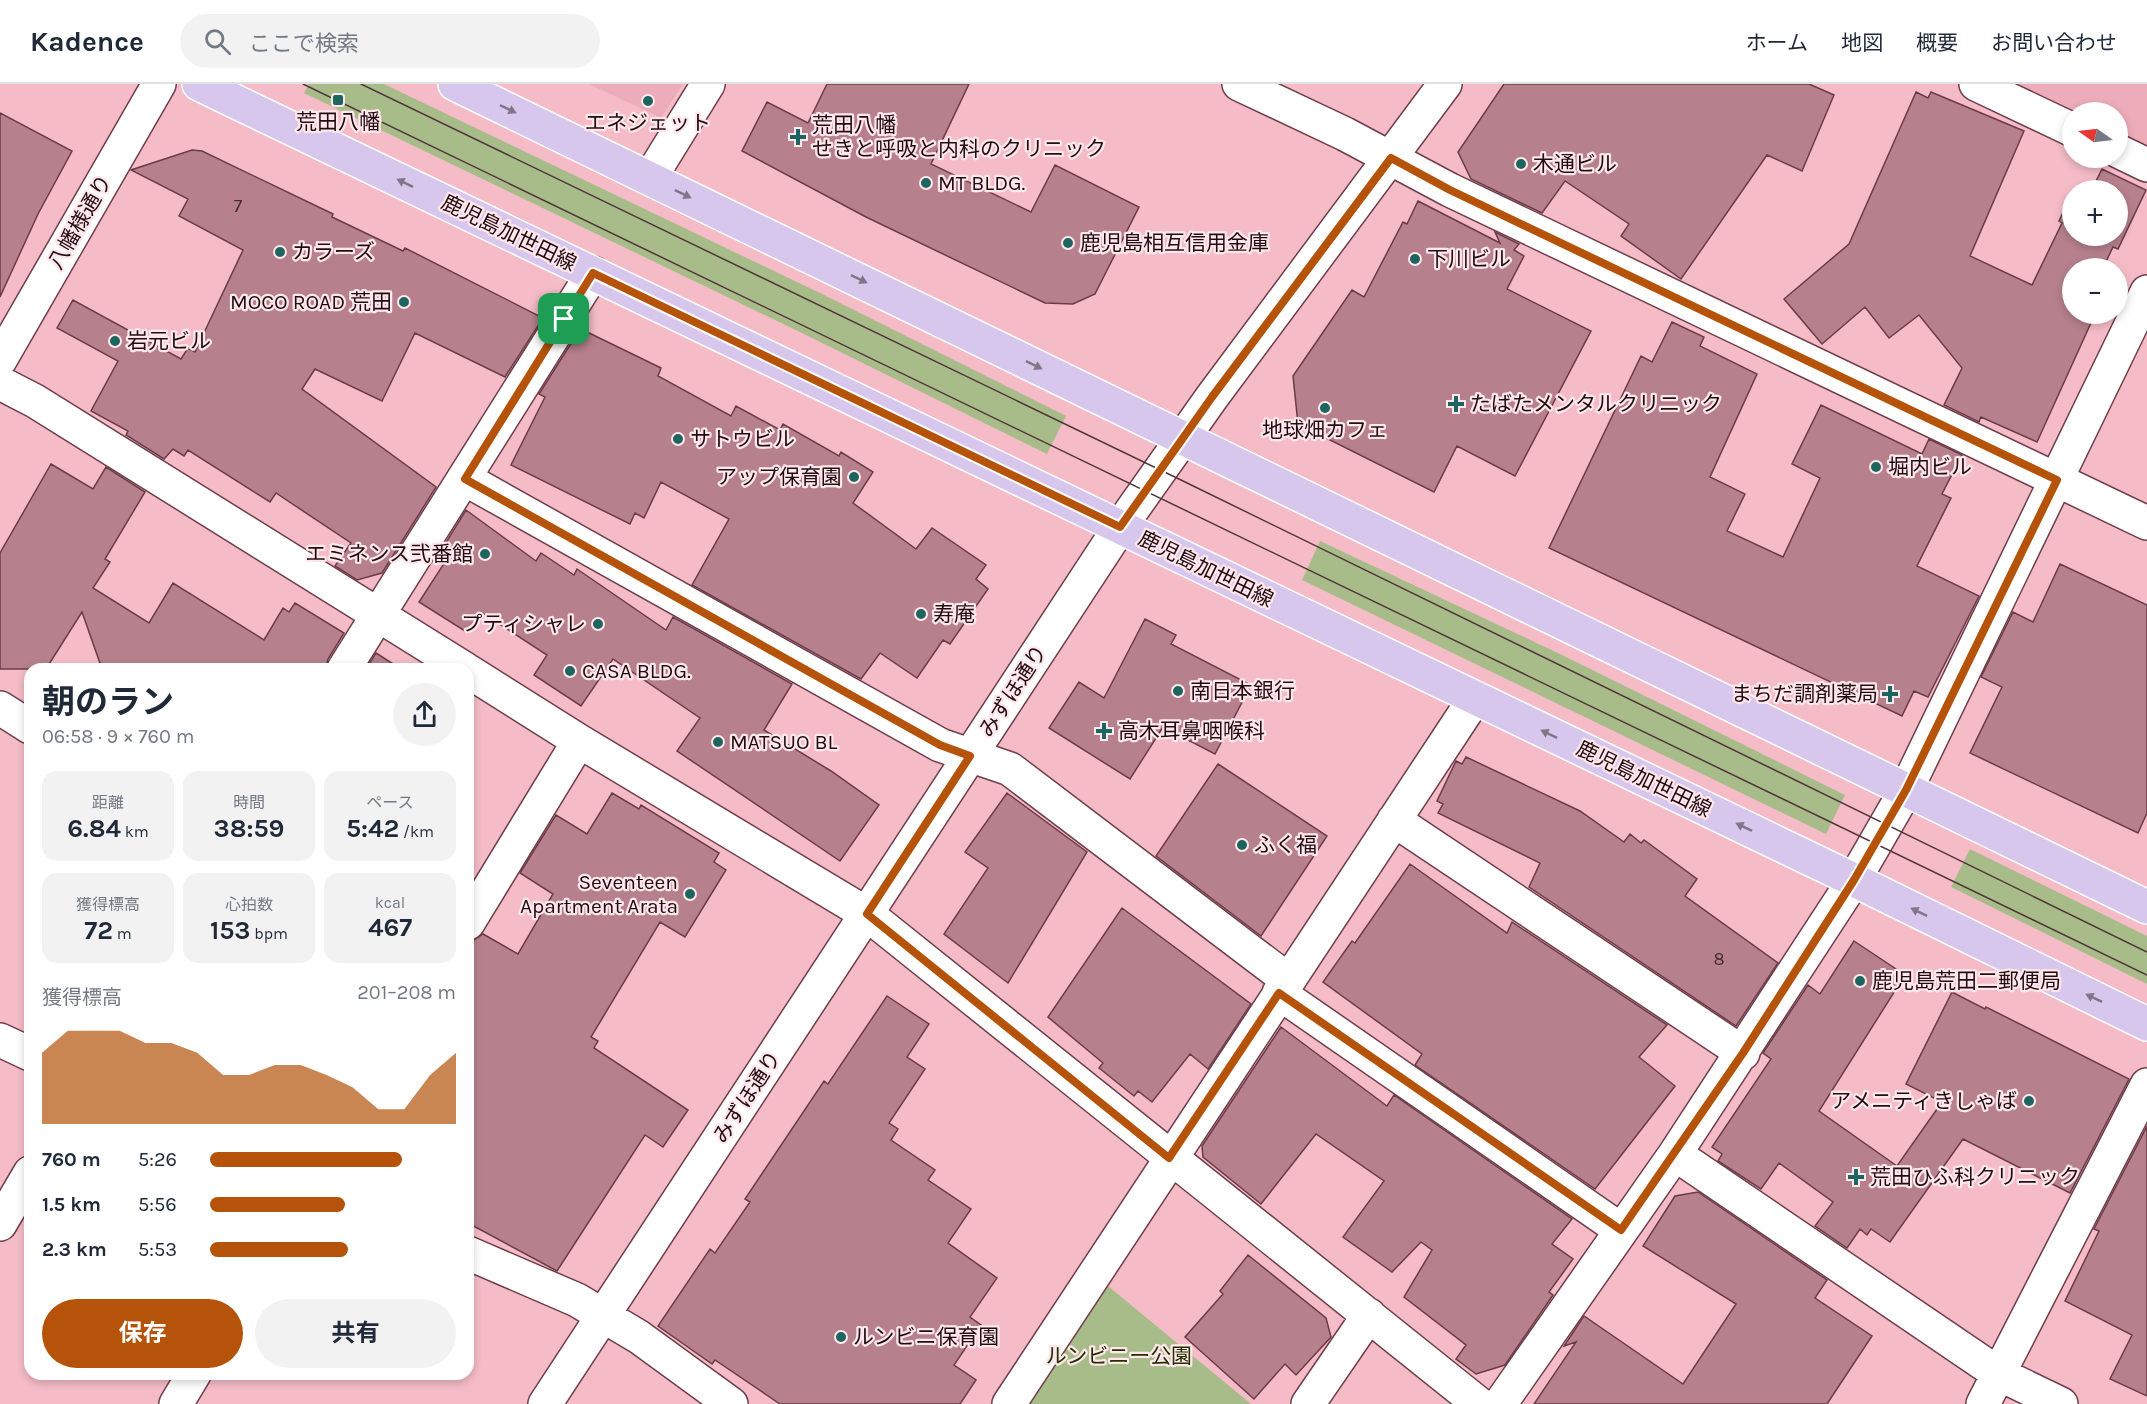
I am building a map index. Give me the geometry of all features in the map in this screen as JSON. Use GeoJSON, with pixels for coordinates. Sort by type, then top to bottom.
{"type":"FeatureCollection","features":[{"type":"Feature","properties":{"kind":"main road","name":"鹿児島加世田線"},"geometry":{"type":"LineString","coordinates":[[200,84],[1854,880],[2147,1024]]}},
{"type":"Feature","properties":{"kind":"main road"},"geometry":{"type":"LineString","coordinates":[[455,84],[2147,907]]}},
{"type":"Feature","properties":{"kind":"street","name":"八幡様通り"},"geometry":{"type":"LineString","coordinates":[[0,360],[159,84]]}},
{"type":"Feature","properties":{"kind":"street"},"geometry":{"type":"LineString","coordinates":[[650,178],[708,84]]}},
{"type":"Feature","properties":{"kind":"street"},"geometry":{"type":"LineString","coordinates":[[1239,84],[1391,158],[1450,190],[2147,523]]}},
{"type":"Feature","properties":{"kind":"street","name":"みずほ通り"},"geometry":{"type":"LineString","coordinates":[[545,1404],[1120,527],[1182,439],[1445,84]]}},
{"type":"Feature","properties":{"kind":"street"},"geometry":{"type":"LineString","coordinates":[[1976,84],[2062,125]]}},
{"type":"Feature","properties":{"kind":"street"},"geometry":{"type":"LineString","coordinates":[[2128,156],[2147,165]]}},
{"type":"Feature","properties":{"kind":"street"},"geometry":{"type":"LineString","coordinates":[[348,663],[593,273]]}},
{"type":"Feature","properties":{"kind":"street"},"geometry":{"type":"LineString","coordinates":[[1500,1404],[1675,1154],[1854,880],[1906,790],[2147,292]]}},
{"type":"Feature","properties":{"kind":"street"},"geometry":{"type":"LineString","coordinates":[[0,383],[35,401],[456,663]]}},
{"type":"Feature","properties":{"kind":"street"},"geometry":{"type":"LineString","coordinates":[[465,479],[940,745],[1010,769],[1283,986],[1621,1230]]}},
{"type":"Feature","properties":{"kind":"street"},"geometry":{"type":"LineString","coordinates":[[474,674],[579,741],[867,914],[1479,1404]]}},
{"type":"Feature","properties":{"kind":"street"},"geometry":{"type":"LineString","coordinates":[[1009,1404],[1169,1158],[1475,698]]}},
{"type":"Feature","properties":{"kind":"street"},"geometry":{"type":"LineString","coordinates":[[0,708],[24,723]]}},
{"type":"Feature","properties":{"kind":"street"},"geometry":{"type":"LineString","coordinates":[[474,913],[579,741]]}},
{"type":"Feature","properties":{"kind":"street"},"geometry":{"type":"LineString","coordinates":[[1394,820],[1743,1053]]}},
{"type":"Feature","properties":{"kind":"street"},"geometry":{"type":"LineString","coordinates":[[0,1040],[24,1051]]}},
{"type":"Feature","properties":{"kind":"street"},"geometry":{"type":"LineString","coordinates":[[1983,1404],[2147,1085]]}},
{"type":"Feature","properties":{"kind":"street"},"geometry":{"type":"LineString","coordinates":[[1675,1154],[1999,1374],[2061,1404]]}},
{"type":"Feature","properties":{"kind":"street"},"geometry":{"type":"LineString","coordinates":[[0,1224],[24,1183]]}},
{"type":"Feature","properties":{"kind":"street"},"geometry":{"type":"LineString","coordinates":[[474,1256],[577,1300],[603,1315],[639,1337],[731,1404]]}},
{"type":"Feature","properties":{"kind":"street"},"geometry":{"type":"LineString","coordinates":[[1308,1404],[1369,1315]]}},
{"type":"Feature","properties":{"kind":"street"},"geometry":{"type":"LineString","coordinates":[[176,1404],[190,1380]]}},
{"type":"Feature","properties":{"kind":"shaded area","name":"エネジェット"},"geometry":{"type":"Polygon","coordinates":[[[589,84],[683,84],[661,118],[589,84]]]}},
{"type":"Feature","properties":{"kind":"shaded area"},"geometry":{"type":"Polygon","coordinates":[[[2015,84],[2147,84],[2147,145],[2128,136],[2128,102],[2062,102],[2062,105],[2015,84]]]}},
{"type":"Feature","properties":{"kind":"green space"},"geometry":{"type":"Polygon","coordinates":[[[309,84],[384,84],[822,294],[1066,416],[1047,454],[304,93],[309,84]]]}},
{"type":"Feature","properties":{"kind":"green space"},"geometry":{"type":"Polygon","coordinates":[[[1320,541],[1560,654],[1845,795],[1826,834],[1302,580],[1320,541]]]}},
{"type":"Feature","properties":{"kind":"green space"},"geometry":{"type":"Polygon","coordinates":[[[1970,849],[2147,936],[2147,984],[1951,887],[1970,849]]]}},
{"type":"Feature","properties":{"kind":"green space","name":"ルンビニー公園"},"geometry":{"type":"Polygon","coordinates":[[[1108,1286],[1251,1404],[1030,1404],[1108,1286]]]}},
{"type":"Feature","properties":{"kind":"building"},"geometry":{"type":"Polygon","coordinates":[[[827,84],[969,84],[931,164],[1031,212],[1055,165],[1139,207],[1095,294],[1073,304],[1045,303],[866,217],[742,151],[767,102],[808,123],[827,84]]]}},
{"type":"Feature","properties":{"kind":"building"},"geometry":{"type":"Polygon","coordinates":[[[1504,84],[1809,84],[1834,95],[1802,171],[1767,155],[1681,279],[1621,236],[1629,224],[1565,181],[1542,213],[1471,179],[1458,152],[1504,84]]]}},
{"type":"Feature","properties":{"kind":"building"},"geometry":{"type":"Polygon","coordinates":[[[1916,92],[1928,98],[1931,92],[2024,131],[1970,256],[2032,285],[2062,223],[2062,246],[2119,246],[2118,249],[2113,247],[2108,258],[2062,258],[2062,324],[2090,324],[2037,442],[1981,417],[1979,422],[1944,405],[1962,368],[1919,315],[1889,338],[1865,307],[1822,344],[1784,299],[1849,244],[1916,92]]]}},
{"type":"Feature","properties":{"kind":"building"},"geometry":{"type":"Polygon","coordinates":[[[0,113],[72,151],[38,214],[0,297],[0,113]]]}},
{"type":"Feature","properties":{"kind":"building"},"geometry":{"type":"Polygon","coordinates":[[[192,150],[202,151],[333,214],[332,217],[403,251],[405,248],[543,318],[505,377],[415,333],[382,401],[315,369],[302,389],[436,487],[382,573],[357,580],[335,566],[351,543],[276,493],[270,502],[188,450],[184,456],[173,449],[164,459],[126,435],[128,431],[91,411],[118,361],[57,328],[73,300],[181,359],[188,348],[195,352],[243,250],[179,216],[188,199],[131,170],[192,150]]]}},
{"type":"Feature","properties":{"kind":"building"},"geometry":{"type":"Polygon","coordinates":[[[2102,169],[2125,180],[2096,180],[2102,169]]]}},
{"type":"Feature","properties":{"kind":"building"},"geometry":{"type":"Polygon","coordinates":[[[2128,181],[2146,190],[2128,228],[2128,181]]]}},
{"type":"Feature","properties":{"kind":"building"},"geometry":{"type":"Polygon","coordinates":[[[1418,201],[1500,243],[1495,232],[1519,244],[1514,250],[1524,256],[1507,289],[1591,331],[1515,476],[1457,446],[1434,492],[1298,424],[1293,376],[1352,290],[1364,297],[1403,222],[1407,224],[1418,201]]]}},
{"type":"Feature","properties":{"kind":"building"},"geometry":{"type":"Polygon","coordinates":[[[1672,322],[1704,337],[1700,346],[1757,374],[1710,477],[1745,494],[1727,531],[1783,557],[1820,478],[1792,464],[1821,405],[1922,454],[1929,439],[1962,455],[1942,494],[1951,498],[1917,566],[1979,596],[1928,697],[1914,691],[1902,716],[1549,548],[1641,356],[1652,362],[1672,322]]]}},
{"type":"Feature","properties":{"kind":"building"},"geometry":{"type":"Polygon","coordinates":[[[585,331],[661,368],[658,376],[731,416],[736,406],[780,430],[783,424],[839,456],[841,452],[873,472],[853,503],[916,549],[932,528],[986,565],[976,579],[988,589],[950,644],[943,640],[917,678],[880,653],[861,679],[692,585],[729,519],[661,482],[644,518],[635,513],[630,524],[511,465],[545,397],[539,394],[577,334],[582,337],[585,331]]]}},
{"type":"Feature","properties":{"kind":"building"},"geometry":{"type":"Polygon","coordinates":[[[51,464],[93,489],[106,467],[145,492],[105,559],[110,562],[93,588],[149,623],[173,583],[264,640],[283,608],[289,612],[295,603],[344,633],[327,663],[100,663],[82,612],[50,663],[24,663],[24,669],[0,669],[0,553],[51,464]]]}},
{"type":"Feature","properties":{"kind":"building"},"geometry":{"type":"Polygon","coordinates":[[[466,510],[536,561],[541,553],[574,575],[577,569],[666,630],[673,617],[792,684],[764,730],[831,771],[879,805],[840,861],[677,751],[700,718],[613,659],[581,706],[534,675],[547,655],[481,612],[468,633],[419,602],[447,559],[434,562],[466,510]]]}},
{"type":"Feature","properties":{"kind":"building"},"geometry":{"type":"Polygon","coordinates":[[[2060,564],[2147,605],[2147,813],[2138,833],[1970,753],[2002,687],[1981,677],[2013,612],[2033,622],[2060,564]]]}},
{"type":"Feature","properties":{"kind":"building","name":"南日本銀行"},"geometry":{"type":"Polygon","coordinates":[[[1145,619],[1176,635],[1171,644],[1251,685],[1215,754],[1163,727],[1130,779],[1049,728],[1079,682],[1104,698],[1145,619]]]}},
{"type":"Feature","properties":{"kind":"building"},"geometry":{"type":"Polygon","coordinates":[[[376,653],[392,663],[370,663],[376,653]]]}},
{"type":"Feature","properties":{"kind":"building"},"geometry":{"type":"Polygon","coordinates":[[[1466,757],[1580,811],[1624,842],[1630,834],[1641,843],[1644,840],[1697,879],[1685,896],[1778,963],[1736,1026],[1529,887],[1540,863],[1438,813],[1443,804],[1437,801],[1456,761],[1462,764],[1466,757]]]}},
{"type":"Feature","properties":{"kind":"building","name":"ふく福"},"geometry":{"type":"Polygon","coordinates":[[[1218,764],[1327,836],[1261,936],[1156,856],[1218,764]]]}},
{"type":"Feature","properties":{"kind":"building"},"geometry":{"type":"Polygon","coordinates":[[[612,793],[639,809],[641,805],[719,853],[714,862],[726,870],[685,937],[660,922],[591,1037],[598,1041],[594,1048],[688,1110],[663,1147],[645,1135],[557,1271],[474,1226],[474,940],[483,934],[518,954],[553,894],[520,873],[556,815],[587,834],[612,793]]]}},
{"type":"Feature","properties":{"kind":"building"},"geometry":{"type":"Polygon","coordinates":[[[1007,793],[1087,852],[1008,983],[944,934],[988,868],[965,852],[1007,793]]]}},
{"type":"Feature","properties":{"kind":"building"},"geometry":{"type":"Polygon","coordinates":[[[1410,864],[1507,933],[1512,922],[1667,1025],[1639,1057],[1675,1086],[1595,1189],[1415,1065],[1422,1054],[1323,982],[1352,941],[1355,943],[1410,864]]]}},
{"type":"Feature","properties":{"kind":"building"},"geometry":{"type":"Polygon","coordinates":[[[1122,908],[1251,1004],[1208,1069],[1190,1054],[1152,1102],[1138,1091],[1134,1096],[1099,1068],[1103,1063],[1048,1017],[1122,908]]]}},
{"type":"Feature","properties":{"kind":"building"},"geometry":{"type":"Polygon","coordinates":[[[1854,941],[1905,975],[1819,1111],[1897,1166],[1942,1102],[1906,1084],[1952,992],[2129,1079],[2070,1193],[1963,1139],[1890,1242],[1871,1229],[1867,1235],[1860,1229],[1847,1248],[1815,1226],[1833,1202],[1779,1163],[1761,1189],[1718,1161],[1722,1154],[1712,1147],[1771,1059],[1763,1053],[1808,985],[1820,994],[1854,941]]]}},
{"type":"Feature","properties":{"kind":"building"},"geometry":{"type":"Polygon","coordinates":[[[887,996],[929,1024],[907,1057],[925,1069],[889,1123],[898,1129],[891,1140],[935,1170],[928,1180],[971,1209],[948,1243],[997,1278],[970,1317],[981,1325],[954,1365],[976,1380],[960,1404],[780,1404],[715,1360],[712,1364],[658,1326],[710,1249],[715,1253],[750,1202],[745,1199],[824,1081],[828,1084],[887,996]]]}},
{"type":"Feature","properties":{"kind":"building"},"geometry":{"type":"Polygon","coordinates":[[[1281,1027],[1387,1106],[1394,1095],[1572,1219],[1552,1244],[1573,1259],[1549,1292],[1553,1295],[1505,1365],[1476,1374],[1456,1359],[1466,1345],[1404,1297],[1432,1250],[1421,1242],[1392,1272],[1343,1237],[1384,1181],[1316,1134],[1261,1204],[1203,1157],[1202,1146],[1281,1027]]]}},
{"type":"Feature","properties":{"kind":"building"},"geometry":{"type":"Polygon","coordinates":[[[2147,1126],[2147,1396],[2110,1379],[2132,1335],[2065,1301],[2099,1231],[2094,1229],[2147,1126]]]}},
{"type":"Feature","properties":{"kind":"building"},"geometry":{"type":"Polygon","coordinates":[[[1698,1192],[1827,1280],[1815,1298],[1872,1336],[1827,1404],[1534,1404],[1576,1342],[1564,1346],[1584,1316],[1683,1384],[1736,1304],[1643,1246],[1675,1196],[1698,1192]]]}},
{"type":"Feature","properties":{"kind":"building"},"geometry":{"type":"Polygon","coordinates":[[[1248,1255],[1326,1318],[1331,1337],[1296,1375],[1285,1364],[1254,1399],[1185,1337],[1223,1294],[1220,1291],[1248,1255]]]}},
{"type":"Feature","properties":{"kind":"tram line"},"geometry":{"type":"LineString","coordinates":[[303,84],[2147,975]]}},
{"type":"Feature","properties":{"kind":"tram line"},"geometry":{"type":"LineString","coordinates":[[361,84],[1181,480],[2147,952]]}},
{"type":"Feature","properties":{"kind":"place","name":"荒田八幡"},"geometry":{"type":"Point","coordinates":[338,100]}},
{"type":"Feature","properties":{"kind":"place","name":"エネジェット"},"geometry":{"type":"Point","coordinates":[648,101]}},
{"type":"Feature","properties":{"kind":"place","name":"荒田八幡 せきと呼吸と内科のクリニック"},"geometry":{"type":"Point","coordinates":[798,137]}},
{"type":"Feature","properties":{"kind":"place","name":"木通ビル"},"geometry":{"type":"Point","coordinates":[1521,164]}},
{"type":"Feature","properties":{"kind":"place","name":"MT BLDG."},"geometry":{"type":"Point","coordinates":[926,183]}},
{"type":"Feature","properties":{"kind":"place","name":"鹿児島相互信用金庫"},"geometry":{"type":"Point","coordinates":[1068,243]}},
{"type":"Feature","properties":{"kind":"place","name":"カラーズ"},"geometry":{"type":"Point","coordinates":[280,252]}},
{"type":"Feature","properties":{"kind":"place","name":"下川ビル"},"geometry":{"type":"Point","coordinates":[1415,259]}},
{"type":"Feature","properties":{"kind":"place","name":"MOCO ROAD 荒田"},"geometry":{"type":"Point","coordinates":[404,302]}},
{"type":"Feature","properties":{"kind":"place","name":"岩元ビル"},"geometry":{"type":"Point","coordinates":[115,341]}},
{"type":"Feature","properties":{"kind":"place","name":"たばたメンタルクリニック"},"geometry":{"type":"Point","coordinates":[1456,404]}},
{"type":"Feature","properties":{"kind":"place","name":"地球畑カフェ"},"geometry":{"type":"Point","coordinates":[1325,408]}},
{"type":"Feature","properties":{"kind":"place","name":"サトウビル"},"geometry":{"type":"Point","coordinates":[678,439]}},
{"type":"Feature","properties":{"kind":"place","name":"堀内ビル"},"geometry":{"type":"Point","coordinates":[1876,467]}},
{"type":"Feature","properties":{"kind":"place","name":"アップ保育園"},"geometry":{"type":"Point","coordinates":[854,477]}},
{"type":"Feature","properties":{"kind":"place","name":"エミネンス弐番館"},"geometry":{"type":"Point","coordinates":[485,554]}},
{"type":"Feature","properties":{"kind":"place","name":"寿庵"},"geometry":{"type":"Point","coordinates":[921,614]}},
{"type":"Feature","properties":{"kind":"place","name":"プティシャレ"},"geometry":{"type":"Point","coordinates":[598,624]}},
{"type":"Feature","properties":{"kind":"place","name":"CASA BLDG."},"geometry":{"type":"Point","coordinates":[570,671]}},
{"type":"Feature","properties":{"kind":"place","name":"南日本銀行"},"geometry":{"type":"Point","coordinates":[1178,691]}},
{"type":"Feature","properties":{"kind":"place","name":"まちだ調剤薬局"},"geometry":{"type":"Point","coordinates":[1890,694]}},
{"type":"Feature","properties":{"kind":"place","name":"高木耳鼻咽喉科"},"geometry":{"type":"Point","coordinates":[1104,731]}},
{"type":"Feature","properties":{"kind":"place","name":"MATSUO BL"},"geometry":{"type":"Point","coordinates":[718,742]}},
{"type":"Feature","properties":{"kind":"place","name":"ふく福"},"geometry":{"type":"Point","coordinates":[1242,845]}},
{"type":"Feature","properties":{"kind":"place","name":"Seventeen Apartment Arata"},"geometry":{"type":"Point","coordinates":[690,894]}},
{"type":"Feature","properties":{"kind":"place","name":"鹿児島荒田二郵便局"},"geometry":{"type":"Point","coordinates":[1860,981]}},
{"type":"Feature","properties":{"kind":"place","name":"アメニティきしゃば"},"geometry":{"type":"Point","coordinates":[2029,1101]}},
{"type":"Feature","properties":{"kind":"place","name":"荒田ひふ科クリニック"},"geometry":{"type":"Point","coordinates":[1856,1177]}},
{"type":"Feature","properties":{"kind":"place","name":"ルンビニ保育園"},"geometry":{"type":"Point","coordinates":[841,1337]}},
{"type":"Feature","properties":{"kind":"route"},"geometry":{"type":"LineString","coordinates":[[1391,158],[1450,190],[2057,480],[1906,790],[1854,880],[1743,1053],[1621,1230],[1279,993],[1169,1158],[867,914],[970,756],[940,745],[465,479],[564,319],[593,273],[1120,527],[1212,397],[1391,158]]}}]}
